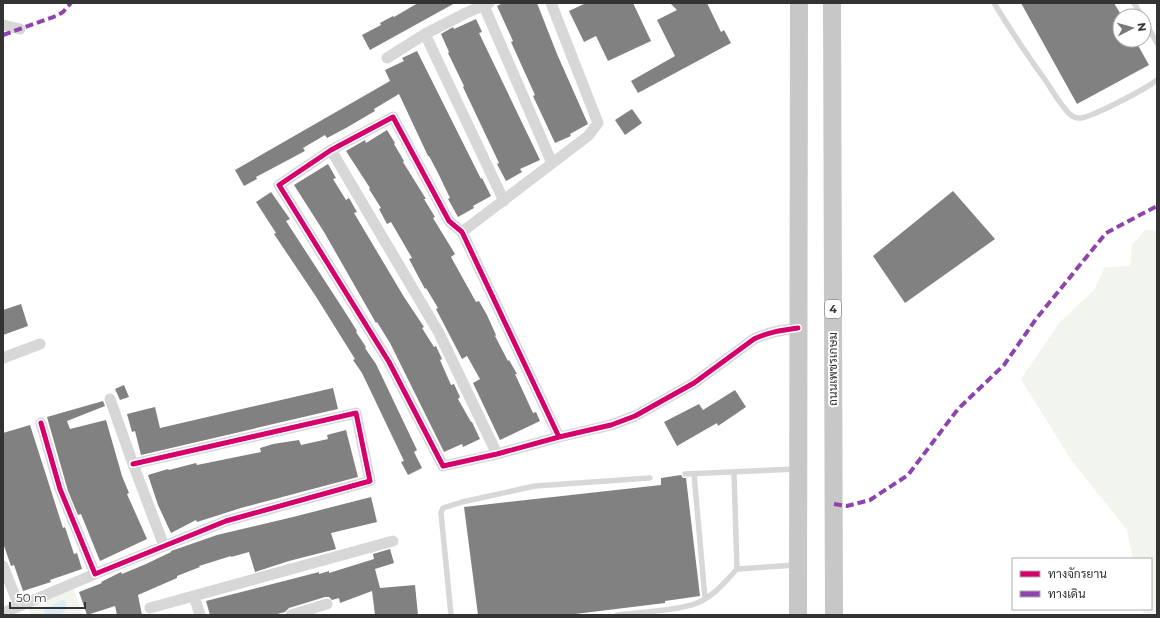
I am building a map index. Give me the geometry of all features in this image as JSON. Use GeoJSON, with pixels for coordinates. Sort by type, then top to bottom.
{"type":"FeatureCollection","features":[{"type":"Feature","properties":{"kind":"highway"},"geometry":{"type":"LineString","coordinates":[[798,615],[799,3]]}},
{"type":"Feature","properties":{"kind":"highway","name":"ถนนเพชรเกษม"},"geometry":{"type":"LineString","coordinates":[[832,3],[834,615]]}},
{"type":"Feature","properties":{"kind":"street"},"geometry":{"type":"LineString","coordinates":[[462,232],[588,136],[598,123],[551,3]]}},
{"type":"Feature","properties":{"kind":"street"},"geometry":{"type":"LineString","coordinates":[[387,58],[425,34],[487,4],[552,163]]}},
{"type":"Feature","properties":{"kind":"street"},"geometry":{"type":"LineString","coordinates":[[3,25],[20,29]]}},
{"type":"Feature","properties":{"kind":"street"},"geometry":{"type":"LineString","coordinates":[[425,34],[504,201]]}},
{"type":"Feature","properties":{"kind":"street"},"geometry":{"type":"LineString","coordinates":[[559,437],[462,232],[449,221],[393,117],[331,150],[279,185],[389,362],[443,466],[497,454],[559,437],[611,426],[636,416],[694,383],[754,339],[775,332],[798,328]]}},
{"type":"Feature","properties":{"kind":"street"},"geometry":{"type":"LineString","coordinates":[[331,150],[439,332],[497,454]]}},
{"type":"Feature","properties":{"kind":"street"},"geometry":{"type":"LineString","coordinates":[[3,358],[40,344]]}},
{"type":"Feature","properties":{"kind":"street"},"geometry":{"type":"LineString","coordinates":[[110,399],[164,546]]}},
{"type":"Feature","properties":{"kind":"street"},"geometry":{"type":"LineString","coordinates":[[3,613],[226,521],[370,481],[356,413],[133,464]]}},
{"type":"Feature","properties":{"kind":"street"},"geometry":{"type":"LineString","coordinates":[[41,423],[60,490],[95,574]]}},
{"type":"Feature","properties":{"kind":"street"},"geometry":{"type":"LineString","coordinates":[[150,608],[393,541]]}},
{"type":"Feature","properties":{"kind":"street"},"geometry":{"type":"LineString","coordinates":[[3,566],[19,606]]}},
{"type":"Feature","properties":{"kind":"street"},"geometry":{"type":"LineString","coordinates":[[194,596],[200,615]]}},
{"type":"Feature","properties":{"kind":"street"},"geometry":{"type":"LineString","coordinates":[[290,615],[327,604]]}},
{"type":"Feature","properties":{"kind":"lane"},"geometry":{"type":"LineString","coordinates":[[994,3],[1063,106],[1072,116],[1076,118],[1081,118],[1100,111],[1149,87],[1157,80]]}},
{"type":"Feature","properties":{"kind":"lane"},"geometry":{"type":"LineString","coordinates":[[1152,34],[1157,43]]}},
{"type":"Feature","properties":{"kind":"lane"},"geometry":{"type":"LineString","coordinates":[[685,474],[798,469]]}},
{"type":"Feature","properties":{"kind":"lane"},"geometry":{"type":"LineString","coordinates":[[617,615],[683,607],[698,603],[718,589],[737,568],[734,472]]}},
{"type":"Feature","properties":{"kind":"lane"},"geometry":{"type":"LineString","coordinates":[[694,474],[705,598]]}},
{"type":"Feature","properties":{"kind":"lane"},"geometry":{"type":"LineString","coordinates":[[451,615],[441,513],[444,508],[462,502],[535,486],[650,478]]}},
{"type":"Feature","properties":{"kind":"lane"},"geometry":{"type":"LineString","coordinates":[[737,568],[798,564]]}},
{"type":"Feature","properties":{"kind":"shaded area"},"geometry":{"type":"Polygon","coordinates":[[[1145,230],[1157,230],[1157,615],[1144,615],[1143,610],[1152,610],[1152,558],[1133,558],[1127,530],[1071,460],[1021,379],[1060,322],[1094,290],[1105,267],[1130,266],[1132,245],[1145,230]]]}},
{"type":"Feature","properties":{"kind":"shaded area"},"geometry":{"type":"Polygon","coordinates":[[[73,588],[83,614],[31,615],[27,606],[73,588]]]}},
{"type":"Feature","properties":{"kind":"shaded area"},"geometry":{"type":"Polygon","coordinates":[[[62,600],[65,600],[66,610],[59,615],[45,615],[44,610],[62,600]]]}},
{"type":"Feature","properties":{"kind":"building"},"geometry":{"type":"Polygon","coordinates":[[[418,3],[455,3],[370,50],[362,35],[381,25],[380,23],[393,16],[394,17],[418,3]]]}},
{"type":"Feature","properties":{"kind":"building"},"geometry":{"type":"Polygon","coordinates":[[[503,3],[537,3],[557,54],[588,124],[570,134],[571,136],[555,143],[533,96],[535,95],[511,42],[513,41],[497,6],[503,3]]]}},
{"type":"Feature","properties":{"kind":"building"},"geometry":{"type":"Polygon","coordinates":[[[586,3],[633,3],[651,41],[608,61],[596,36],[584,42],[569,11],[586,3]]]}},
{"type":"Feature","properties":{"kind":"building"},"geometry":{"type":"Polygon","coordinates":[[[670,3],[707,3],[721,32],[724,30],[731,43],[638,93],[631,81],[675,56],[657,20],[677,10],[670,3]]]}},
{"type":"Feature","properties":{"kind":"building"},"geometry":{"type":"Polygon","coordinates":[[[1021,3],[1114,3],[1117,8],[1112,8],[1112,48],[1139,48],[1149,65],[1077,104],[1021,3]]]}},
{"type":"Feature","properties":{"kind":"building"},"geometry":{"type":"Polygon","coordinates":[[[476,19],[482,32],[479,33],[540,160],[520,169],[522,172],[506,181],[497,164],[499,163],[463,87],[464,86],[448,53],[449,52],[441,34],[453,27],[454,29],[476,19]]]}},
{"type":"Feature","properties":{"kind":"building"},"geometry":{"type":"Polygon","coordinates":[[[417,51],[491,196],[473,206],[474,208],[458,217],[448,199],[450,198],[428,156],[399,94],[374,109],[375,111],[346,128],[327,138],[325,135],[303,148],[305,151],[256,177],[257,179],[244,186],[235,170],[390,81],[385,70],[404,61],[402,58],[417,51]]]}},
{"type":"Feature","properties":{"kind":"building"},"geometry":{"type":"Polygon","coordinates":[[[632,109],[642,123],[625,135],[615,120],[632,109]]]}},
{"type":"Feature","properties":{"kind":"building"},"geometry":{"type":"Polygon","coordinates":[[[387,130],[404,161],[403,162],[426,199],[424,199],[435,217],[433,218],[455,254],[451,257],[476,302],[479,301],[487,315],[496,335],[495,336],[508,361],[509,360],[517,374],[515,374],[533,413],[536,412],[540,421],[500,440],[473,383],[480,379],[467,356],[462,359],[436,309],[438,308],[426,288],[425,289],[409,259],[412,258],[391,222],[387,224],[379,209],[381,208],[369,189],[370,188],[346,151],[365,140],[366,143],[387,130]]]}},
{"type":"Feature","properties":{"kind":"building"},"geometry":{"type":"Polygon","coordinates":[[[328,164],[336,178],[333,179],[346,200],[349,198],[357,212],[354,213],[404,297],[424,327],[422,328],[434,347],[436,346],[442,359],[440,360],[451,385],[454,384],[460,397],[458,399],[480,439],[463,447],[462,444],[444,452],[390,343],[377,322],[376,323],[324,232],[294,185],[328,164]]]}},
{"type":"Feature","properties":{"kind":"building"},"geometry":{"type":"Polygon","coordinates":[[[953,191],[995,239],[905,303],[873,256],[953,191]]]}},
{"type":"Feature","properties":{"kind":"building"},"geometry":{"type":"Polygon","coordinates":[[[271,192],[290,219],[286,221],[347,315],[366,347],[365,348],[376,364],[417,450],[414,452],[422,468],[408,475],[401,462],[404,461],[362,373],[353,360],[355,359],[315,295],[274,234],[276,233],[256,202],[271,192]]]}},
{"type":"Feature","properties":{"kind":"building"},"geometry":{"type":"Polygon","coordinates":[[[21,304],[28,326],[3,335],[3,310],[21,304]]]}},
{"type":"Feature","properties":{"kind":"building"},"geometry":{"type":"Polygon","coordinates":[[[124,385],[129,397],[120,400],[115,389],[124,385]]]}},
{"type":"Feature","properties":{"kind":"building"},"geometry":{"type":"Polygon","coordinates":[[[333,388],[338,409],[141,455],[135,431],[132,432],[127,414],[155,407],[160,428],[333,388]]]}},
{"type":"Feature","properties":{"kind":"building"},"geometry":{"type":"Polygon","coordinates":[[[735,390],[746,407],[718,426],[717,423],[677,446],[664,422],[699,404],[703,410],[735,390]]]}},
{"type":"Feature","properties":{"kind":"building"},"geometry":{"type":"Polygon","coordinates":[[[103,401],[105,406],[67,421],[70,429],[106,420],[122,476],[129,493],[127,494],[147,539],[100,561],[81,514],[78,515],[68,491],[47,417],[103,401]]]}},
{"type":"Feature","properties":{"kind":"building"},"geometry":{"type":"Polygon","coordinates":[[[30,425],[63,528],[65,527],[74,554],[77,553],[82,569],[50,580],[51,582],[23,591],[14,565],[11,566],[3,543],[3,433],[30,425]]]}},
{"type":"Feature","properties":{"kind":"building"},"geometry":{"type":"Polygon","coordinates":[[[346,430],[358,477],[241,508],[197,522],[196,520],[171,533],[158,505],[148,475],[196,463],[197,465],[261,452],[260,448],[273,444],[299,440],[301,445],[328,439],[327,435],[346,430]]]}},
{"type":"Feature","properties":{"kind":"building"},"geometry":{"type":"Polygon","coordinates":[[[681,475],[683,478],[686,478],[700,596],[665,601],[665,603],[567,615],[478,615],[464,507],[661,485],[661,478],[681,475]]]}},
{"type":"Feature","properties":{"kind":"building"},"geometry":{"type":"Polygon","coordinates":[[[371,497],[377,522],[331,533],[336,549],[289,561],[255,572],[249,552],[231,556],[199,566],[200,567],[177,576],[177,578],[138,595],[142,615],[117,615],[115,606],[87,615],[79,592],[102,583],[101,582],[121,572],[122,574],[146,564],[171,551],[217,535],[371,497]]]}},
{"type":"Feature","properties":{"kind":"building"},"geometry":{"type":"Polygon","coordinates":[[[390,549],[394,563],[375,569],[380,588],[415,585],[418,615],[375,615],[372,591],[340,603],[339,598],[332,600],[329,597],[325,597],[289,608],[285,612],[273,615],[210,615],[206,601],[319,572],[319,574],[329,571],[329,573],[374,559],[373,554],[390,549]]]}},
{"type":"Feature","properties":{"kind":"marked path"},"geometry":{"type":"LineString","coordinates":[[3,35],[56,16],[63,12],[71,3]]}},
{"type":"Feature","properties":{"kind":"marked path"},"geometry":{"type":"LineString","coordinates":[[834,504],[847,506],[870,500],[908,475],[958,409],[1004,365],[1036,319],[1106,233],[1157,206]]}},
{"type":"Feature","properties":{"kind":"cycle path"},"geometry":{"type":"LineString","coordinates":[[559,437],[462,232],[449,221],[393,117],[331,150],[279,185],[389,362],[443,466],[611,425],[635,416],[694,383],[754,339],[770,333],[798,328]]}},
{"type":"Feature","properties":{"kind":"cycle path"},"geometry":{"type":"LineString","coordinates":[[41,423],[60,489],[95,574],[226,521],[370,481],[356,413],[133,464]]}}]}
